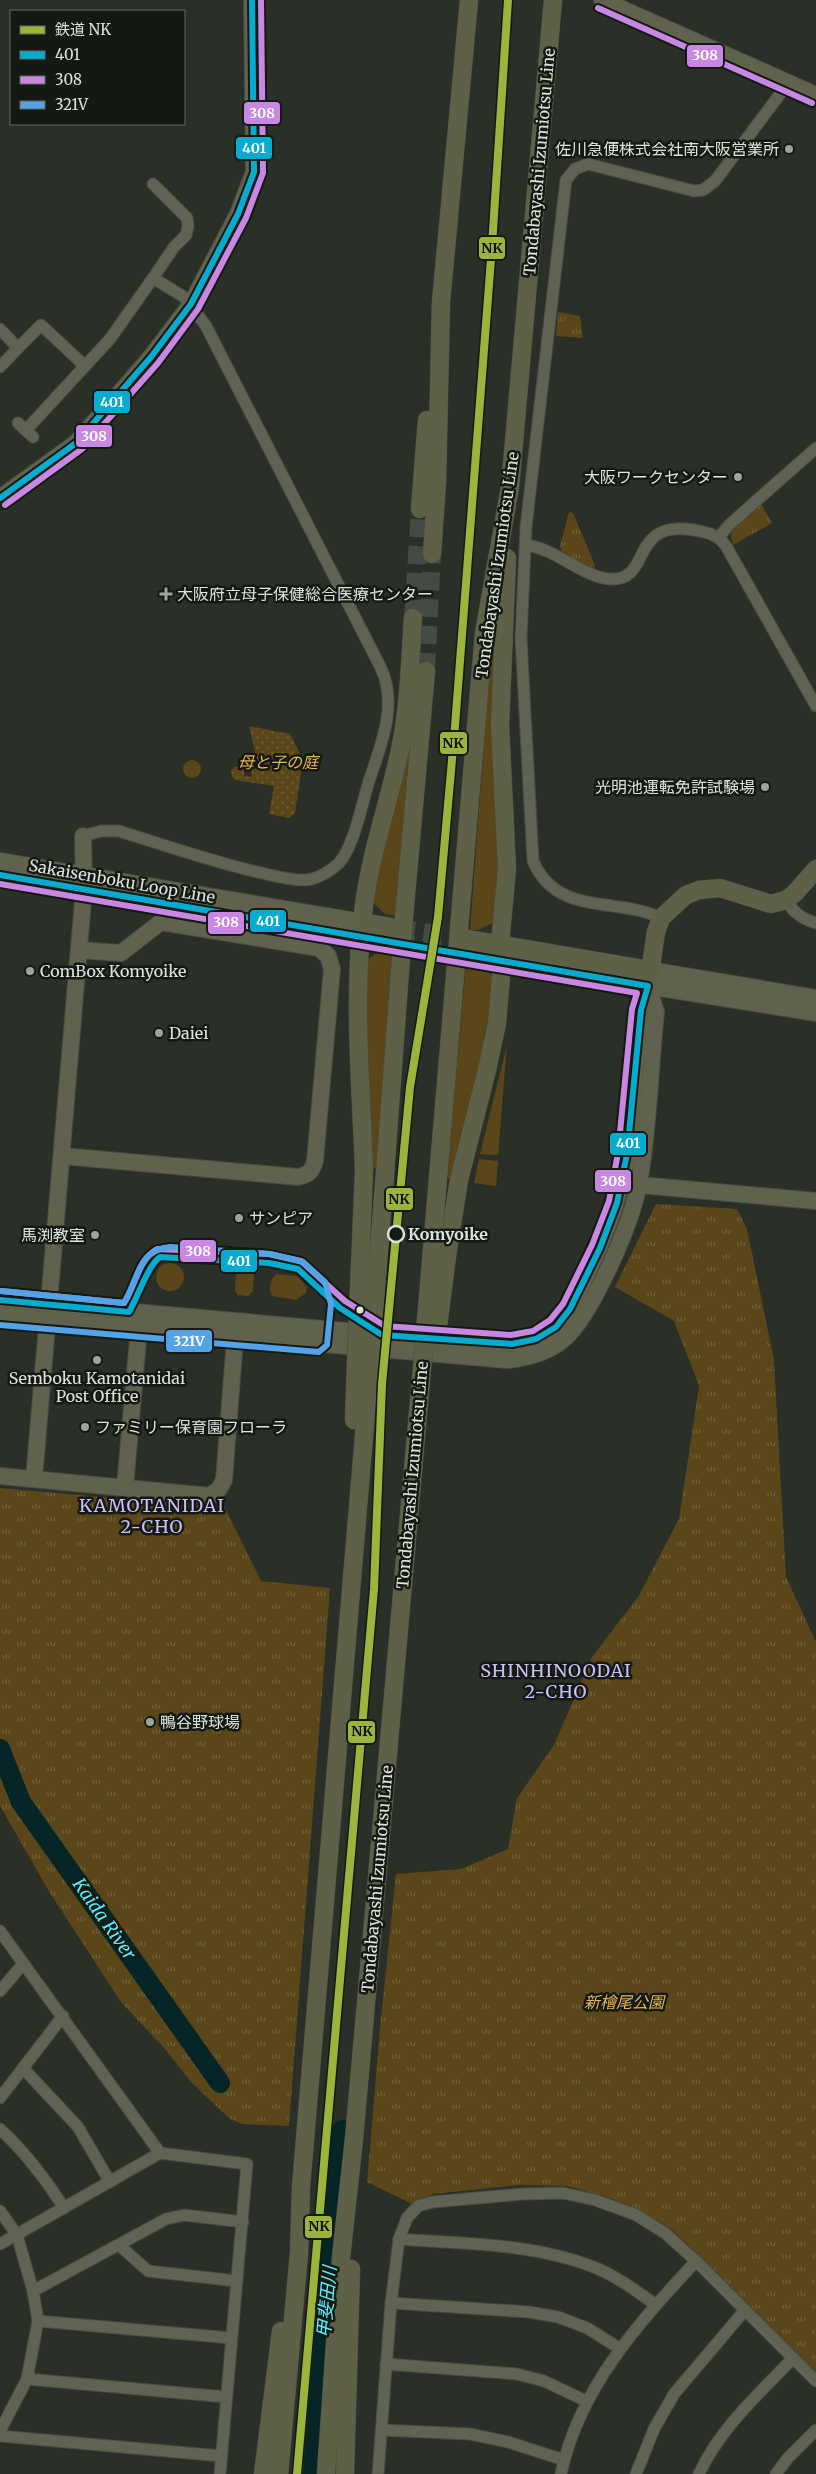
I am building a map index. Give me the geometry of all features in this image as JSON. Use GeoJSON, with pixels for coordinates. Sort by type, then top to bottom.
{"type":"FeatureCollection","features":[{"type":"Feature","properties":{"kind":"main road"},"geometry":{"type":"LineString","coordinates":[[420,509],[427,415],[441,302],[469,0]]}},
{"type":"Feature","properties":{"kind":"main road","name":"Tondabayashi Izumiotsu Line"},"geometry":{"type":"LineString","coordinates":[[326,2474],[341,2258],[354,2139],[408,1529],[427,1369],[438,1178],[484,633],[510,487],[552,0]]}},
{"type":"Feature","properties":{"kind":"main road"},"geometry":{"type":"LineString","coordinates":[[432,554],[441,302]]}},
{"type":"Feature","properties":{"kind":"main road"},"geometry":{"type":"LineString","coordinates":[[427,1369],[459,1180],[497,1023],[507,870],[500,725],[510,487]]}},
{"type":"Feature","properties":{"kind":"main road"},"geometry":{"type":"LineString","coordinates":[[263,2474],[270,2407],[301,2187],[354,1570],[363,1363],[364,1170],[357,1030],[362,929],[372,859],[392,786],[405,721],[413,618]]}},
{"type":"Feature","properties":{"kind":"main road"},"geometry":{"type":"LineString","coordinates":[[363,1363],[385,1173],[404,917],[426,671]]}},
{"type":"Feature","properties":{"kind":"main road"},"geometry":{"type":"LineString","coordinates":[[468,946],[649,978],[656,932],[661,918],[686,895],[699,890],[720,888],[771,904],[786,900],[795,893],[816,869]]}},
{"type":"Feature","properties":{"kind":"main road"},"geometry":{"type":"LineString","coordinates":[[362,929],[396,935]]}},
{"type":"Feature","properties":{"kind":"main road"},"geometry":{"type":"LineString","coordinates":[[345,2474],[350,2381],[354,2139]]}},
{"type":"Feature","properties":{"kind":"main road"},"geometry":{"type":"LineString","coordinates":[[279,2474],[299,2253],[301,2187]]}},
{"type":"Feature","properties":{"kind":"street"},"geometry":{"type":"LineString","coordinates":[[0,498],[61,456],[93,425],[173,330],[191,304],[238,214],[254,172],[252,0]]}},
{"type":"Feature","properties":{"kind":"street"},"geometry":{"type":"LineString","coordinates":[[602,0],[816,94]]}},
{"type":"Feature","properties":{"kind":"street"},"geometry":{"type":"LineString","coordinates":[[661,918],[645,911],[567,898],[551,889],[540,877],[533,861],[521,638],[526,545],[566,180],[575,169],[588,164],[694,191],[703,190],[715,182],[789,82]]}},
{"type":"Feature","properties":{"kind":"street"},"geometry":{"type":"LineString","coordinates":[[26,430],[58,404],[84,366],[110,339],[174,247],[186,235],[187,218],[155,191]]}},
{"type":"Feature","properties":{"kind":"street"},"geometry":{"type":"LineString","coordinates":[[34,1479],[49,1321],[79,950],[84,882],[83,836],[101,831],[118,831],[229,865],[277,877],[306,880],[324,874],[339,862],[351,840],[388,718],[389,693],[387,680],[206,326],[191,304],[180,293],[153,278]]}},
{"type":"Feature","properties":{"kind":"street"},"geometry":{"type":"LineString","coordinates":[[0,367],[41,325],[84,366]]}},
{"type":"Feature","properties":{"kind":"street"},"geometry":{"type":"LineString","coordinates":[[0,329],[18,348]]}},
{"type":"Feature","properties":{"kind":"street"},"geometry":{"type":"LineString","coordinates":[[719,537],[729,525],[816,448]]}},
{"type":"Feature","properties":{"kind":"street"},"geometry":{"type":"LineString","coordinates":[[526,545],[542,547],[597,576],[612,579],[627,576],[639,563],[650,541],[665,530],[681,528],[713,534],[719,537],[816,706]]}},
{"type":"Feature","properties":{"kind":"street","name":"Sakaisenboku Loop Line"},"geometry":{"type":"LineString","coordinates":[[0,860],[84,882],[362,929]]}},
{"type":"Feature","properties":{"kind":"street","name":"Sakaisenboku Loop Line"},"geometry":{"type":"LineString","coordinates":[[0,876],[84,882]]}},
{"type":"Feature","properties":{"kind":"street"},"geometry":{"type":"LineString","coordinates":[[786,900],[793,911],[806,920],[816,922]]}},
{"type":"Feature","properties":{"kind":"street"},"geometry":{"type":"LineString","coordinates":[[62,1156],[298,1177],[306,1176],[313,1170],[315,1162],[332,968],[328,956],[319,948],[161,922],[121,953],[79,950]]}},
{"type":"Feature","properties":{"kind":"street"},"geometry":{"type":"LineString","coordinates":[[649,978],[816,998]]}},
{"type":"Feature","properties":{"kind":"street"},"geometry":{"type":"LineString","coordinates":[[649,978],[816,1013]]}},
{"type":"Feature","properties":{"kind":"street"},"geometry":{"type":"LineString","coordinates":[[0,1300],[236,1330],[500,1359],[527,1358],[562,1340],[576,1326],[613,1255],[639,1184],[656,1012],[649,978]]}},
{"type":"Feature","properties":{"kind":"street"},"geometry":{"type":"LineString","coordinates":[[0,1316],[139,1328],[236,1330],[512,1344],[536,1338],[556,1327],[570,1310],[600,1248],[621,1184],[627,1154],[641,1010],[649,978]]}},
{"type":"Feature","properties":{"kind":"street"},"geometry":{"type":"LineString","coordinates":[[621,1184],[639,1184],[816,1201]]}},
{"type":"Feature","properties":{"kind":"street"},"geometry":{"type":"LineString","coordinates":[[125,1487],[139,1328]]}},
{"type":"Feature","properties":{"kind":"street"},"geometry":{"type":"LineString","coordinates":[[0,1476],[210,1496],[219,1489],[224,1480],[236,1330]]}},
{"type":"Feature","properties":{"kind":"street"},"geometry":{"type":"LineString","coordinates":[[0,1931],[160,2153]]}},
{"type":"Feature","properties":{"kind":"street"},"geometry":{"type":"LineString","coordinates":[[0,1991],[24,1964]]}},
{"type":"Feature","properties":{"kind":"street"},"geometry":{"type":"LineString","coordinates":[[0,2098],[63,2016]]}},
{"type":"Feature","properties":{"kind":"street"},"geometry":{"type":"LineString","coordinates":[[23,2068],[78,2127],[110,2182]]}},
{"type":"Feature","properties":{"kind":"street"},"geometry":{"type":"LineString","coordinates":[[0,2129],[26,2154],[41,2172],[64,2208]]}},
{"type":"Feature","properties":{"kind":"street"},"geometry":{"type":"LineString","coordinates":[[0,2244],[160,2153],[247,2164],[220,2474]]}},
{"type":"Feature","properties":{"kind":"street"},"geometry":{"type":"LineString","coordinates":[[378,2474],[391,2303],[399,2239],[407,2218],[418,2206],[432,2202],[523,2194],[563,2193],[595,2200],[636,2215],[665,2233],[696,2261],[816,2381]]}},
{"type":"Feature","properties":{"kind":"street"},"geometry":{"type":"LineString","coordinates":[[0,2211],[17,2235],[33,2291],[38,2321],[27,2379],[0,2431]]}},
{"type":"Feature","properties":{"kind":"street"},"geometry":{"type":"LineString","coordinates":[[33,2291],[166,2219],[184,2215],[243,2222]]}},
{"type":"Feature","properties":{"kind":"street"},"geometry":{"type":"LineString","coordinates":[[399,2239],[526,2249],[562,2256],[592,2266],[621,2280],[656,2305]]}},
{"type":"Feature","properties":{"kind":"street"},"geometry":{"type":"LineString","coordinates":[[119,2245],[148,2271],[237,2281]]}},
{"type":"Feature","properties":{"kind":"street"},"geometry":{"type":"LineString","coordinates":[[561,2474],[564,2460],[586,2401],[619,2348],[696,2261]]}},
{"type":"Feature","properties":{"kind":"street"},"geometry":{"type":"LineString","coordinates":[[391,2303],[529,2312],[558,2317],[588,2328],[619,2348]]}},
{"type":"Feature","properties":{"kind":"street"},"geometry":{"type":"LineString","coordinates":[[637,2474],[654,2429],[674,2394],[745,2310]]}},
{"type":"Feature","properties":{"kind":"street"},"geometry":{"type":"LineString","coordinates":[[38,2321],[231,2338]]}},
{"type":"Feature","properties":{"kind":"street"},"geometry":{"type":"LineString","coordinates":[[699,2474],[723,2433],[793,2358]]}},
{"type":"Feature","properties":{"kind":"street"},"geometry":{"type":"LineString","coordinates":[[386,2364],[517,2374],[544,2381],[586,2401]]}},
{"type":"Feature","properties":{"kind":"street"},"geometry":{"type":"LineString","coordinates":[[27,2379],[226,2397]]}},
{"type":"Feature","properties":{"kind":"street"},"geometry":{"type":"LineString","coordinates":[[381,2430],[470,2434],[508,2442],[564,2460]]}},
{"type":"Feature","properties":{"kind":"street"},"geometry":{"type":"LineString","coordinates":[[776,2474],[787,2459],[816,2430]]}},
{"type":"Feature","properties":{"kind":"street"},"geometry":{"type":"LineString","coordinates":[[0,2436],[221,2456]]}},
{"type":"Feature","properties":{"kind":"green space"},"geometry":{"type":"Polygon","coordinates":[[[558,312],[580,316],[583,338],[556,336],[558,312]]]}},
{"type":"Feature","properties":{"kind":"green space"},"geometry":{"type":"Polygon","coordinates":[[[761,504],[772,523],[733,545],[732,531],[761,504]]]}},
{"type":"Feature","properties":{"kind":"green space"},"geometry":{"type":"Polygon","coordinates":[[[569,512],[573,513],[595,565],[594,569],[562,552],[560,546],[569,512]]]}},
{"type":"Feature","properties":{"kind":"green space"},"geometry":{"type":"Polygon","coordinates":[[[503,605],[503,876],[497,921],[478,930],[470,930],[494,608],[503,605]]]}},
{"type":"Feature","properties":{"kind":"green space","name":"母と子の庭"},"geometry":{"type":"Polygon","coordinates":[[[249,726],[290,734],[303,760],[295,813],[289,818],[269,814],[274,786],[235,780],[232,777],[231,770],[237,766],[245,769],[244,776],[251,777],[255,751],[249,726]]]}},
{"type":"Feature","properties":{"kind":"green space"},"geometry":{"type":"Polygon","coordinates":[[[411,747],[398,916],[385,914],[371,901],[386,829],[411,747]]]}},
{"type":"Feature","properties":{"kind":"green space"},"geometry":{"type":"Polygon","coordinates":[[[188,760],[196,760],[201,765],[199,776],[188,778],[183,773],[183,765],[188,760]]]}},
{"type":"Feature","properties":{"kind":"green space"},"geometry":{"type":"Polygon","coordinates":[[[382,949],[394,951],[378,1169],[372,1168],[371,1123],[365,1053],[366,961],[382,949]]]}},
{"type":"Feature","properties":{"kind":"green space"},"geometry":{"type":"Polygon","coordinates":[[[466,963],[481,965],[493,977],[482,1054],[450,1180],[447,1177],[466,963]]]}},
{"type":"Feature","properties":{"kind":"green space"},"geometry":{"type":"Polygon","coordinates":[[[507,1045],[498,1155],[480,1154],[507,1045]]]}},
{"type":"Feature","properties":{"kind":"green space"},"geometry":{"type":"Polygon","coordinates":[[[479,1159],[498,1161],[496,1186],[474,1183],[479,1159]]]}},
{"type":"Feature","properties":{"kind":"green space","name":"新檜尾公園"},"geometry":{"type":"Polygon","coordinates":[[[656,1204],[737,1209],[747,1229],[774,1360],[786,1577],[816,1642],[816,2373],[670,2228],[639,2210],[604,2196],[567,2186],[520,2185],[432,2194],[412,2204],[367,2182],[396,1874],[461,1869],[508,1849],[517,1798],[554,1745],[592,1657],[638,1597],[679,1519],[699,1386],[674,1321],[615,1287],[656,1204]]]}},
{"type":"Feature","properties":{"kind":"green space"},"geometry":{"type":"Polygon","coordinates":[[[170,1263],[180,1267],[184,1277],[180,1287],[170,1291],[160,1287],[156,1277],[160,1267],[170,1263]]]}},
{"type":"Feature","properties":{"kind":"green space"},"geometry":{"type":"Polygon","coordinates":[[[239,1271],[249,1271],[254,1275],[253,1291],[248,1296],[238,1295],[235,1290],[236,1274],[239,1271]]]}},
{"type":"Feature","properties":{"kind":"green space"},"geometry":{"type":"Polygon","coordinates":[[[276,1274],[297,1276],[307,1287],[306,1293],[296,1300],[272,1296],[270,1285],[276,1274]]]}},
{"type":"Feature","properties":{"kind":"green space"},"geometry":{"type":"Polygon","coordinates":[[[0,1488],[225,1508],[261,1581],[330,1588],[289,2126],[243,2124],[230,2119],[192,2083],[164,2048],[121,2002],[50,1893],[0,1806],[0,1488]]]}},
{"type":"Feature","properties":{"kind":"waterway","name":"Kaida River"},"geometry":{"type":"LineString","coordinates":[[0,1749],[21,1802],[220,2083]]}},
{"type":"Feature","properties":{"kind":"waterway","name":"甲斐田川"},"geometry":{"type":"LineString","coordinates":[[313,2474],[342,2130]]}},
{"type":"Feature","properties":{"kind":"tunnel"},"geometry":{"type":"LineString","coordinates":[[413,618],[420,509]]}},
{"type":"Feature","properties":{"kind":"tunnel"},"geometry":{"type":"LineString","coordinates":[[426,671],[432,554]]}},
{"type":"Feature","properties":{"kind":"tunnel"},"geometry":{"type":"LineString","coordinates":[[397,928],[468,939]]}},
{"type":"Feature","properties":{"kind":"tunnel"},"geometry":{"type":"LineString","coordinates":[[396,942],[468,954]]}},
{"type":"Feature","properties":{"kind":"rail line","name":"NK"},"geometry":{"type":"LineString","coordinates":[[297,2474],[374,1589],[382,1384],[410,1087],[438,917],[455,726],[492,246],[508,0]]}},
{"type":"Feature","properties":{"kind":"transit line","name":"401"},"geometry":{"type":"LineString","coordinates":[[0,498],[76,443],[151,357],[191,304],[238,214],[254,172],[252,0]]}},
{"type":"Feature","properties":{"kind":"transit line","name":"308"},"geometry":{"type":"LineString","coordinates":[[5,505],[82,449],[158,363],[198,309],[246,218],[263,173],[261,0]]}},
{"type":"Feature","properties":{"kind":"transit line","name":"308"},"geometry":{"type":"LineString","coordinates":[[598,8],[812,103]]}},
{"type":"Feature","properties":{"kind":"transit line","name":"401"},"geometry":{"type":"LineString","coordinates":[[0,875],[648,986],[641,1010],[627,1154],[617,1203],[600,1248],[570,1309],[556,1327],[536,1339],[512,1344],[382,1335],[340,1308],[298,1269],[269,1263],[160,1257],[147,1274],[129,1312],[0,1300]]}},
{"type":"Feature","properties":{"kind":"transit line","name":"308"},"geometry":{"type":"LineString","coordinates":[[0,884],[637,993],[632,1009],[618,1153],[609,1201],[592,1245],[563,1304],[550,1320],[533,1331],[511,1335],[385,1326],[345,1301],[301,1261],[269,1254],[157,1249],[141,1266],[124,1303],[1,1291]]}},
{"type":"Feature","properties":{"kind":"transit line","name":"321V"},"geometry":{"type":"LineString","coordinates":[[0,1325],[319,1352],[327,1345],[331,1304],[325,1282],[303,1262],[270,1254],[170,1247],[159,1249],[145,1260],[124,1303],[1,1291]]}},
{"type":"Feature","properties":{"kind":"place","name":"佐川急便株式会社南大阪営業所"},"geometry":{"type":"Point","coordinates":[789,149]}},
{"type":"Feature","properties":{"kind":"place","name":"大阪ワークセンター"},"geometry":{"type":"Point","coordinates":[738,477]}},
{"type":"Feature","properties":{"kind":"place","name":"大阪府立母子保健総合医療センター"},"geometry":{"type":"Point","coordinates":[166,594]}},
{"type":"Feature","properties":{"kind":"place","name":"光明池運転免許試験場"},"geometry":{"type":"Point","coordinates":[765,787]}},
{"type":"Feature","properties":{"kind":"place","name":"ComBox Komyoike"},"geometry":{"type":"Point","coordinates":[30,971]}},
{"type":"Feature","properties":{"kind":"place","name":"Daiei"},"geometry":{"type":"Point","coordinates":[159,1033]}},
{"type":"Feature","properties":{"kind":"place","name":"サンピア"},"geometry":{"type":"Point","coordinates":[239,1218]}},
{"type":"Feature","properties":{"kind":"place","name":"Komyoike"},"geometry":{"type":"Point","coordinates":[396,1234]}},
{"type":"Feature","properties":{"kind":"place","name":"馬渕教室"},"geometry":{"type":"Point","coordinates":[95,1235]}},
{"type":"Feature","properties":{"kind":"place","name":"Semboku Kamotanidai Post Office"},"geometry":{"type":"Point","coordinates":[97,1360]}},
{"type":"Feature","properties":{"kind":"place","name":"ファミリー保育園フローラ"},"geometry":{"type":"Point","coordinates":[85,1427]}},
{"type":"Feature","properties":{"kind":"place","name":"鴨谷野球場"},"geometry":{"type":"Point","coordinates":[150,1722]}},
{"type":"Feature","properties":{"kind":"district","name":"KAMOTANIDAI 2-CHO"},"geometry":{"type":"Point","coordinates":[152,1516]}},
{"type":"Feature","properties":{"kind":"district","name":"SHINHINOODAI 2-CHO"},"geometry":{"type":"Point","coordinates":[556,1681]}}]}
